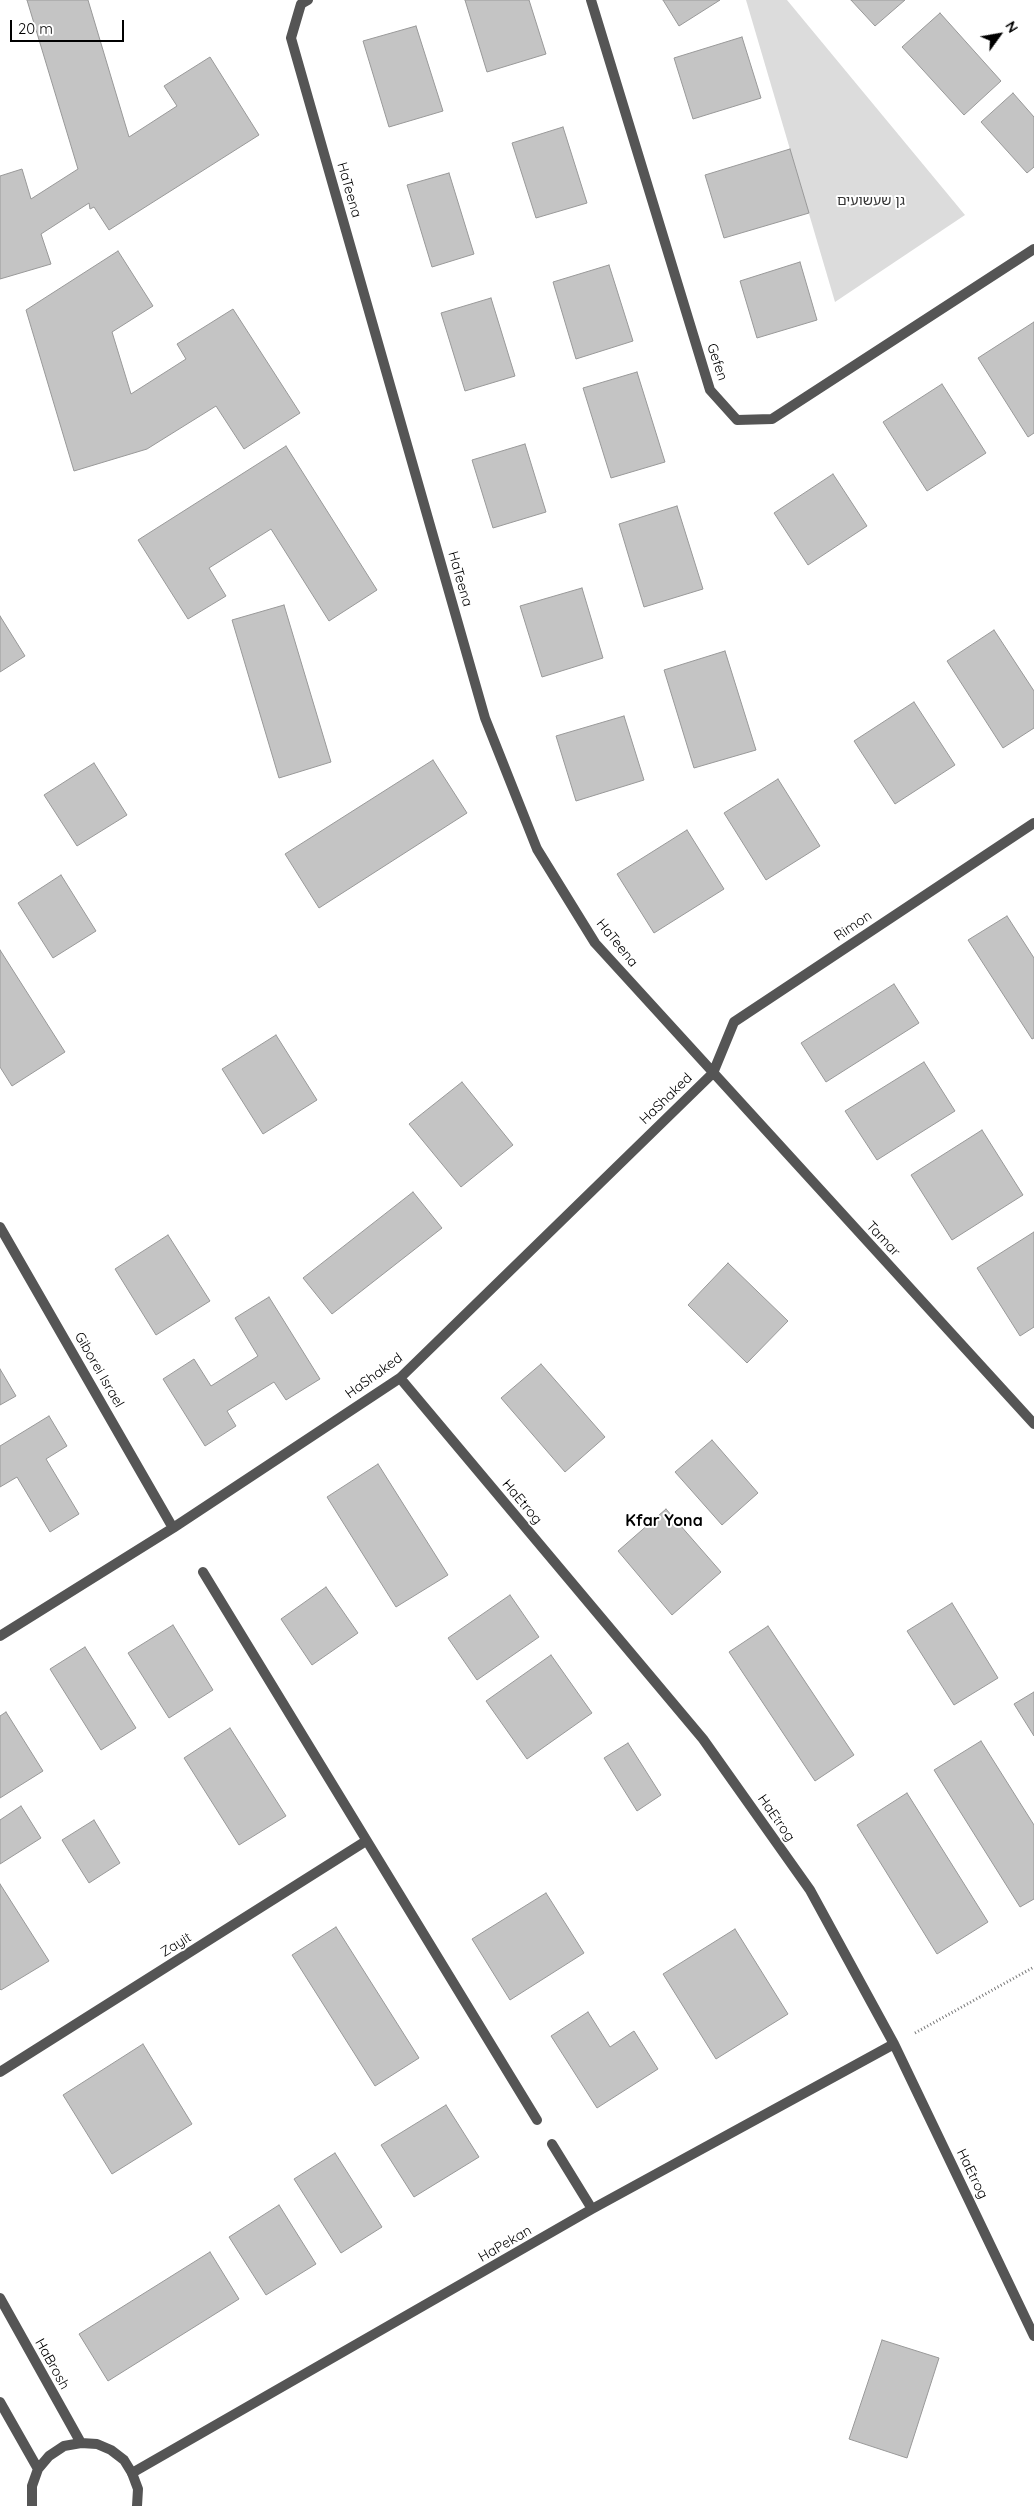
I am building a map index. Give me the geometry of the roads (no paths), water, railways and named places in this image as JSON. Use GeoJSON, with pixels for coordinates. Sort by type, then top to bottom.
{"type":"FeatureCollection","features":[{"type":"Feature","properties":{"kind":"street","name":"HaTeena"},"geometry":{"type":"LineString","coordinates":[[308,0],[300,4],[291,38],[485,718],[538,849],[595,942],[713,1073]]}},
{"type":"Feature","properties":{"kind":"street","name":"Gefen"},"geometry":{"type":"LineString","coordinates":[[591,0],[710,390],[737,420],[772,419],[1034,249]]}},
{"type":"Feature","properties":{"kind":"street","name":"Rimon"},"geometry":{"type":"LineString","coordinates":[[713,1073],[734,1022],[1034,823]]}},
{"type":"Feature","properties":{"kind":"street","name":"HaShaked"},"geometry":{"type":"LineString","coordinates":[[0,1636],[173,1528],[400,1378],[713,1073]]}},
{"type":"Feature","properties":{"kind":"street","name":"Tamar"},"geometry":{"type":"LineString","coordinates":[[713,1073],[1034,1424]]}},
{"type":"Feature","properties":{"kind":"street","name":"Giborei Israel"},"geometry":{"type":"LineString","coordinates":[[0,1227],[173,1528]]}},
{"type":"Feature","properties":{"kind":"street","name":"HaEtrog"},"geometry":{"type":"LineString","coordinates":[[400,1378],[703,1739],[810,1890],[894,2044],[1034,2336]]}},
{"type":"Feature","properties":{"kind":"street"},"geometry":{"type":"LineString","coordinates":[[203,1572],[537,2120]]}},
{"type":"Feature","properties":{"kind":"street","name":"Zayit"},"geometry":{"type":"LineString","coordinates":[[0,2072],[366,1841]]}},
{"type":"Feature","properties":{"kind":"street","name":"HaPekan"},"geometry":{"type":"LineString","coordinates":[[132,2473],[592,2210],[894,2044]]}},
{"type":"Feature","properties":{"kind":"street"},"geometry":{"type":"LineString","coordinates":[[552,2144],[592,2210]]}},
{"type":"Feature","properties":{"kind":"street","name":"HaBrosh"},"geometry":{"type":"LineString","coordinates":[[0,2298],[81,2442]]}},
{"type":"Feature","properties":{"kind":"street"},"geometry":{"type":"LineString","coordinates":[[0,2402],[38,2469]]}},
{"type":"Feature","properties":{"kind":"street"},"geometry":{"type":"LineString","coordinates":[[32,2506],[32,2486],[38,2469],[49,2456],[64,2446],[81,2442],[96,2444],[111,2450],[124,2460],[132,2473],[138,2489],[137,2506]]}},
{"type":"Feature","properties":{"kind":"district","name":"Kfar Yona"},"geometry":{"type":"Point","coordinates":[664,1521]}},
{"type":"Feature","properties":{"kind":"park label","name":"גן שעשועים"},"geometry":{"type":"Point","coordinates":[871,201]}}]}
